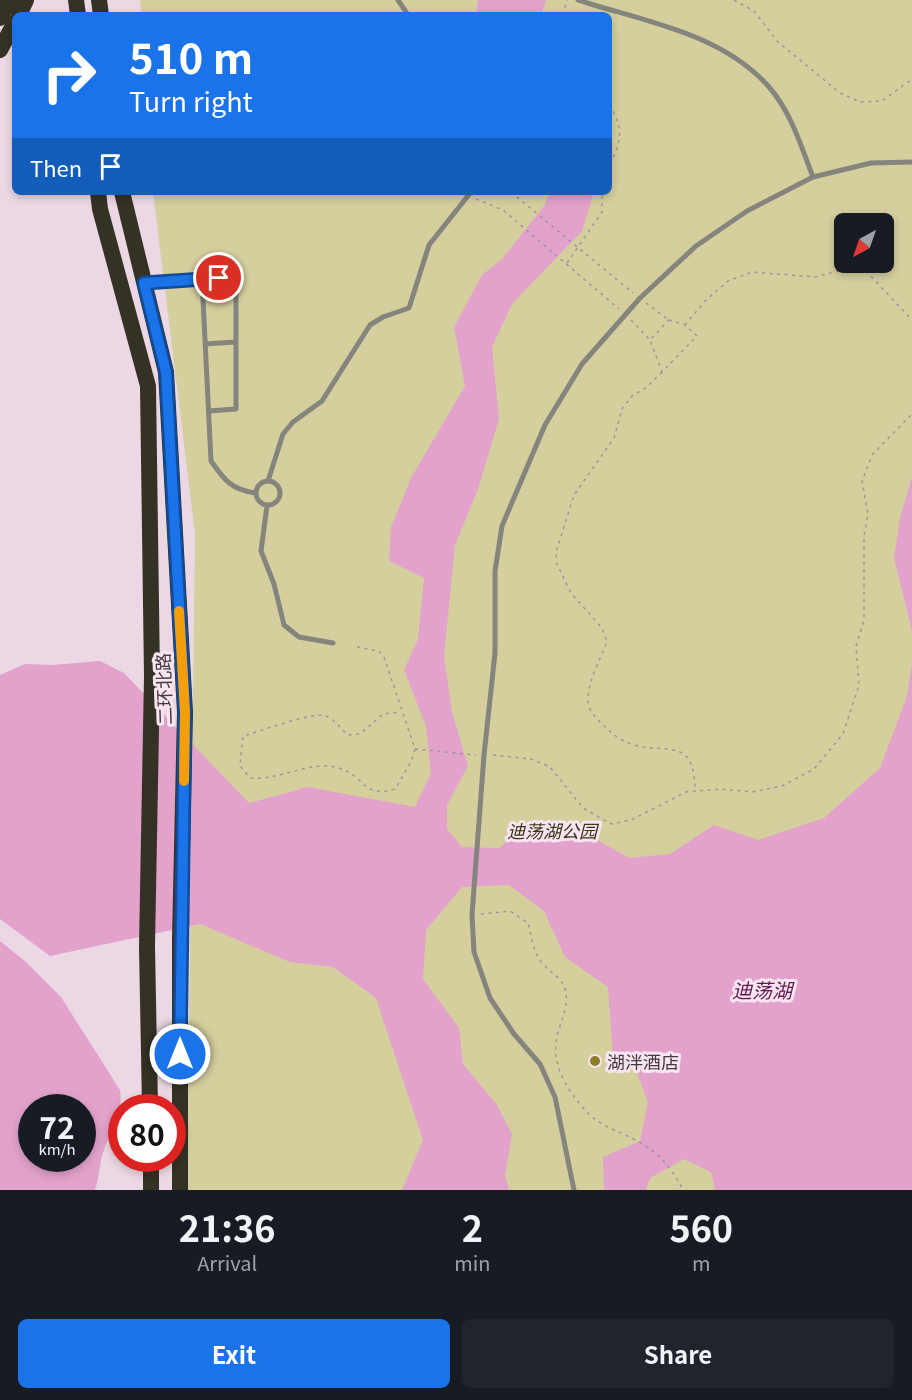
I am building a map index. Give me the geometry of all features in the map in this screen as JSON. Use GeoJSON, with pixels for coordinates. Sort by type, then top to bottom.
{"type":"FeatureCollection","features":[{"type":"Feature","properties":{"kind":"highway"},"geometry":{"type":"LineString","coordinates":[[0,18],[9,0]]}},
{"type":"Feature","properties":{"kind":"highway"},"geometry":{"type":"LineString","coordinates":[[0,51],[12,28]]}},
{"type":"Feature","properties":{"kind":"highway","name":"二环北路"},"geometry":{"type":"LineString","coordinates":[[99,195],[103,220],[148,386],[152,676],[147,946],[150,1094]]}},
{"type":"Feature","properties":{"kind":"highway","name":"二环北路"},"geometry":{"type":"LineString","coordinates":[[123,195],[166,372],[185,712],[180,940],[180,1190]]}},
{"type":"Feature","properties":{"kind":"highway"},"geometry":{"type":"LineString","coordinates":[[151,1172],[151,1190]]}},
{"type":"Feature","properties":{"kind":"lane"},"geometry":{"type":"LineString","coordinates":[[578,0],[705,40],[742,62],[769,87],[793,124],[813,177]]}},
{"type":"Feature","properties":{"kind":"lane"},"geometry":{"type":"LineString","coordinates":[[574,1190],[555,1097],[540,1064],[513,1034],[490,998],[474,952],[472,915],[484,756],[495,653],[495,571],[502,526],[545,424],[582,364],[640,298],[696,246],[747,212],[813,177],[871,163],[912,162]]}},
{"type":"Feature","properties":{"kind":"lane"},"geometry":{"type":"LineString","coordinates":[[268,481],[283,434],[293,422],[322,401],[370,326],[383,317],[410,308],[429,245],[469,195]]}},
{"type":"Feature","properties":{"kind":"lane"},"geometry":{"type":"LineString","coordinates":[[144,283],[236,277],[236,409],[209,411]]}},
{"type":"Feature","properties":{"kind":"lane"},"geometry":{"type":"LineString","coordinates":[[202,279],[212,461],[222,476],[236,490],[255,493]]}},
{"type":"Feature","properties":{"kind":"lane"},"geometry":{"type":"LineString","coordinates":[[206,344],[235,342]]}},
{"type":"Feature","properties":{"kind":"lane"},"geometry":{"type":"LineString","coordinates":[[268,481],[277,485],[280,494],[276,502],[267,506],[259,502],[255,493],[259,484],[268,481]]}},
{"type":"Feature","properties":{"kind":"lane"},"geometry":{"type":"LineString","coordinates":[[267,506],[261,551],[274,584],[284,625],[299,637],[333,643]]}},
{"type":"Feature","properties":{"kind":"path"},"geometry":{"type":"LineString","coordinates":[[734,0],[754,11],[778,42],[840,93],[860,102],[882,101],[912,79]]}},
{"type":"Feature","properties":{"kind":"path"},"geometry":{"type":"LineString","coordinates":[[612,109],[618,117],[622,133],[612,159]]}},
{"type":"Feature","properties":{"kind":"path"},"geometry":{"type":"LineString","coordinates":[[472,195],[503,210],[626,315],[650,340],[662,372]]}},
{"type":"Feature","properties":{"kind":"path"},"geometry":{"type":"LineString","coordinates":[[515,195],[640,298],[669,320],[685,325],[698,336],[646,388],[633,395],[622,410],[614,438],[574,495],[556,552],[557,564],[571,593],[602,628],[607,641],[587,700],[592,715],[615,737],[636,745],[668,747],[681,753],[690,762],[695,774],[695,791]]}},
{"type":"Feature","properties":{"kind":"path"},"geometry":{"type":"LineString","coordinates":[[566,263],[603,212],[602,195]]}},
{"type":"Feature","properties":{"kind":"path"},"geometry":{"type":"LineString","coordinates":[[685,325],[705,301],[728,281],[752,272],[815,277],[846,269],[866,271],[912,320]]}},
{"type":"Feature","properties":{"kind":"path"},"geometry":{"type":"LineString","coordinates":[[650,340],[669,320]]}},
{"type":"Feature","properties":{"kind":"path"},"geometry":{"type":"LineString","coordinates":[[414,749],[531,759],[550,767],[583,808],[611,824],[631,820],[686,792],[722,789],[752,792],[782,786],[814,769],[843,734],[859,685],[856,646],[864,620],[864,536],[868,514],[862,481],[872,455],[912,414]]}},
{"type":"Feature","properties":{"kind":"path"},"geometry":{"type":"LineString","coordinates":[[357,647],[379,651],[384,657],[414,749],[411,762],[399,784],[389,791],[368,790],[342,769],[309,766],[263,780],[250,778],[240,765],[243,736],[275,727],[283,722],[315,715],[327,716],[348,735],[360,735],[383,714],[401,712]]}},
{"type":"Feature","properties":{"kind":"path"},"geometry":{"type":"LineString","coordinates":[[472,915],[510,911],[528,923],[536,954],[544,966],[559,977],[565,990],[565,1014],[559,1028],[554,1052],[560,1076],[587,1112],[605,1126],[637,1140],[654,1151],[673,1169],[683,1190]]}},
{"type":"Feature","properties":{"kind":"green space","name":"迪荡湖公园"},"geometry":{"type":"Polygon","coordinates":[[[140,0],[912,0],[912,1190],[187,1190],[195,534],[153,195],[612,195],[612,12],[141,12],[140,0]]]}},
{"type":"Feature","properties":{"kind":"water"},"geometry":{"type":"Polygon","coordinates":[[[478,0],[546,0],[542,12],[476,12],[478,0]]]}},
{"type":"Feature","properties":{"kind":"water","name":"迪荡湖"},"geometry":{"type":"Polygon","coordinates":[[[549,195],[593,195],[582,231],[512,304],[492,347],[499,419],[478,489],[455,545],[444,656],[452,712],[468,766],[447,805],[447,829],[462,847],[499,848],[523,828],[569,824],[629,858],[670,854],[714,825],[758,840],[824,818],[880,768],[907,696],[912,664],[912,1190],[715,1190],[711,1172],[684,1159],[650,1178],[646,1190],[604,1190],[603,1157],[640,1141],[648,1102],[636,1070],[613,1057],[608,987],[565,957],[544,911],[509,885],[462,887],[426,930],[423,979],[459,1028],[463,1064],[497,1105],[512,1134],[505,1175],[509,1190],[402,1190],[423,1140],[376,998],[333,967],[290,962],[200,924],[50,956],[0,919],[0,675],[25,664],[52,665],[100,661],[124,673],[249,803],[308,787],[415,807],[431,773],[426,726],[404,670],[418,639],[424,578],[389,561],[391,527],[411,478],[465,386],[454,327],[482,275],[502,259],[544,206],[549,195]]]}},
{"type":"Feature","properties":{"kind":"water"},"geometry":{"type":"Polygon","coordinates":[[[912,477],[912,631],[894,558],[900,518],[912,477]]]}},
{"type":"Feature","properties":{"kind":"water"},"geometry":{"type":"Polygon","coordinates":[[[0,941],[26,962],[61,997],[120,1090],[120,1094],[108,1094],[108,1140],[95,1190],[0,1190],[0,941]]]}},
{"type":"Feature","properties":{"kind":"slow traffic"},"geometry":{"type":"LineString","coordinates":[[179,611],[185,712],[184,781]]}},
{"type":"Feature","properties":{"kind":"place","name":"湖泮酒店"},"geometry":{"type":"Point","coordinates":[595,1061]}},
{"type":"Feature","properties":{"kind":"route"},"geometry":{"type":"LineString","coordinates":[[180,1054],[185,712],[166,372],[144,283],[219,278]]}}]}
